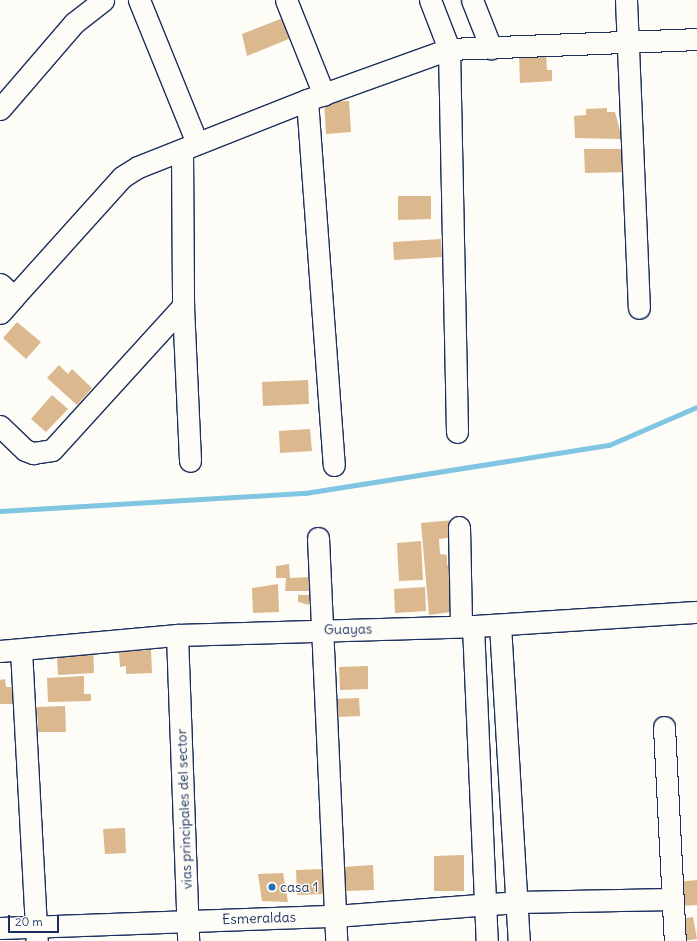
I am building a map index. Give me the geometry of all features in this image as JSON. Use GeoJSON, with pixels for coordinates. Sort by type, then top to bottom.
{"type":"FeatureCollection","features":[{"type":"Feature","properties":{"kind":"street"},"geometry":{"type":"LineString","coordinates":[[0,109],[74,23],[103,0]]}},
{"type":"Feature","properties":{"kind":"street"},"geometry":{"type":"LineString","coordinates":[[139,0],[190,147],[183,306],[190,460]]}},
{"type":"Feature","properties":{"kind":"street"},"geometry":{"type":"LineString","coordinates":[[286,0],[315,97],[334,465]]}},
{"type":"Feature","properties":{"kind":"street"},"geometry":{"type":"LineString","coordinates":[[430,0],[449,49],[456,432]]}},
{"type":"Feature","properties":{"kind":"street"},"geometry":{"type":"LineString","coordinates":[[472,0],[491,48]]}},
{"type":"Feature","properties":{"kind":"street"},"geometry":{"type":"LineString","coordinates":[[626,0],[639,308]]}},
{"type":"Feature","properties":{"kind":"street"},"geometry":{"type":"LineString","coordinates":[[0,313],[7,291],[122,177],[138,167],[315,97],[449,49],[697,39]]}},
{"type":"Feature","properties":{"kind":"street"},"geometry":{"type":"LineString","coordinates":[[0,426],[25,450],[33,453],[52,450],[183,306]]}},
{"type":"Feature","properties":{"kind":"street"},"geometry":{"type":"LineString","coordinates":[[459,527],[486,904],[487,941]]}},
{"type":"Feature","properties":{"kind":"street"},"geometry":{"type":"LineString","coordinates":[[318,538],[320,629],[336,941]]}},
{"type":"Feature","properties":{"kind":"street","name":"Guayas"},"geometry":{"type":"LineString","coordinates":[[0,651],[177,635],[320,629],[467,626],[697,612]]}},
{"type":"Feature","properties":{"kind":"street"},"geometry":{"type":"LineString","coordinates":[[500,624],[519,941]]}},
{"type":"Feature","properties":{"kind":"street","name":"vias principales del sector"},"geometry":{"type":"LineString","coordinates":[[177,635],[193,920],[188,941]]}},
{"type":"Feature","properties":{"kind":"street"},"geometry":{"type":"LineString","coordinates":[[21,650],[37,934]]}},
{"type":"Feature","properties":{"kind":"street"},"geometry":{"type":"LineString","coordinates":[[664,727],[675,941]]}},
{"type":"Feature","properties":{"kind":"street"},"geometry":{"type":"LineString","coordinates":[[0,928],[37,934],[193,920],[335,916],[517,902],[672,899]]}},
{"type":"Feature","properties":{"kind":"building"},"geometry":{"type":"Polygon","coordinates":[[[283,18],[291,38],[247,56],[242,34],[283,18]]]}},
{"type":"Feature","properties":{"kind":"building"},"geometry":{"type":"Polygon","coordinates":[[[546,53],[547,70],[552,70],[552,81],[520,83],[519,54],[546,53]]]}},
{"type":"Feature","properties":{"kind":"building"},"geometry":{"type":"Polygon","coordinates":[[[349,101],[351,132],[326,134],[324,102],[349,101]]]}},
{"type":"Feature","properties":{"kind":"building"},"geometry":{"type":"Polygon","coordinates":[[[607,108],[607,112],[615,112],[622,139],[575,138],[574,116],[586,115],[586,109],[607,108]]]}},
{"type":"Feature","properties":{"kind":"building"},"geometry":{"type":"Polygon","coordinates":[[[584,149],[626,149],[627,172],[585,173],[584,149]]]}},
{"type":"Feature","properties":{"kind":"building"},"geometry":{"type":"Polygon","coordinates":[[[398,196],[431,196],[431,219],[398,220],[398,196]]]}},
{"type":"Feature","properties":{"kind":"building"},"geometry":{"type":"Polygon","coordinates":[[[441,239],[442,257],[394,260],[393,242],[441,239]]]}},
{"type":"Feature","properties":{"kind":"building"},"geometry":{"type":"Polygon","coordinates":[[[17,322],[41,342],[26,359],[3,338],[17,322]]]}},
{"type":"Feature","properties":{"kind":"building"},"geometry":{"type":"Polygon","coordinates":[[[59,365],[68,374],[72,369],[92,388],[77,405],[47,378],[59,365]]]}},
{"type":"Feature","properties":{"kind":"building"},"geometry":{"type":"Polygon","coordinates":[[[308,380],[309,404],[263,406],[262,382],[308,380]]]}},
{"type":"Feature","properties":{"kind":"building"},"geometry":{"type":"Polygon","coordinates":[[[52,395],[68,409],[46,432],[31,419],[52,395]]]}},
{"type":"Feature","properties":{"kind":"building"},"geometry":{"type":"Polygon","coordinates":[[[310,429],[312,451],[280,453],[279,431],[310,429]]]}},
{"type":"Feature","properties":{"kind":"building"},"geometry":{"type":"Polygon","coordinates":[[[454,520],[454,537],[439,539],[440,554],[447,555],[447,565],[456,565],[451,612],[429,615],[421,523],[454,520]]]}},
{"type":"Feature","properties":{"kind":"building"},"geometry":{"type":"Polygon","coordinates":[[[421,541],[423,580],[399,581],[397,543],[421,541]]]}},
{"type":"Feature","properties":{"kind":"building"},"geometry":{"type":"Polygon","coordinates":[[[289,564],[290,578],[309,577],[309,591],[285,591],[286,578],[276,578],[276,566],[289,564]]]}},
{"type":"Feature","properties":{"kind":"building"},"geometry":{"type":"Polygon","coordinates":[[[278,584],[279,612],[253,613],[252,588],[278,584]]]}},
{"type":"Feature","properties":{"kind":"building"},"geometry":{"type":"Polygon","coordinates":[[[425,587],[426,611],[395,613],[394,589],[425,587]]]}},
{"type":"Feature","properties":{"kind":"building"},"geometry":{"type":"Polygon","coordinates":[[[298,595],[310,595],[309,605],[298,602],[298,595]]]}},
{"type":"Feature","properties":{"kind":"building"},"geometry":{"type":"Polygon","coordinates":[[[93,647],[94,673],[58,675],[57,658],[64,657],[64,650],[93,647]]]}},
{"type":"Feature","properties":{"kind":"building"},"geometry":{"type":"Polygon","coordinates":[[[151,650],[152,673],[126,674],[126,666],[120,667],[119,652],[151,650]]]}},
{"type":"Feature","properties":{"kind":"building"},"geometry":{"type":"Polygon","coordinates":[[[368,666],[368,689],[340,690],[339,667],[368,666]]]}},
{"type":"Feature","properties":{"kind":"building"},"geometry":{"type":"Polygon","coordinates":[[[84,676],[84,694],[91,694],[91,701],[48,702],[47,678],[84,676]]]}},
{"type":"Feature","properties":{"kind":"building"},"geometry":{"type":"Polygon","coordinates":[[[5,679],[6,687],[13,687],[14,704],[0,704],[0,680],[5,679]]]}},
{"type":"Feature","properties":{"kind":"building"},"geometry":{"type":"Polygon","coordinates":[[[359,698],[360,716],[336,717],[335,699],[359,698]]]}},
{"type":"Feature","properties":{"kind":"building"},"geometry":{"type":"Polygon","coordinates":[[[65,706],[66,732],[38,732],[37,707],[65,706]]]}},
{"type":"Feature","properties":{"kind":"building"},"geometry":{"type":"Polygon","coordinates":[[[125,828],[126,853],[105,854],[103,829],[125,828]]]}},
{"type":"Feature","properties":{"kind":"building"},"geometry":{"type":"Polygon","coordinates":[[[464,855],[464,891],[434,891],[434,856],[464,855]]]}},
{"type":"Feature","properties":{"kind":"building"},"geometry":{"type":"Polygon","coordinates":[[[373,865],[374,890],[346,891],[344,867],[373,865]]]}},
{"type":"Feature","properties":{"kind":"building"},"geometry":{"type":"Polygon","coordinates":[[[323,869],[324,894],[297,895],[296,870],[323,869]]]}},
{"type":"Feature","properties":{"kind":"building","name":"casa 1"},"geometry":{"type":"Polygon","coordinates":[[[283,873],[288,902],[262,901],[258,874],[283,873]]]}},
{"type":"Feature","properties":{"kind":"building"},"geometry":{"type":"Polygon","coordinates":[[[697,880],[697,905],[678,906],[677,882],[697,880]]]}},
{"type":"Feature","properties":{"kind":"building"},"geometry":{"type":"Polygon","coordinates":[[[693,917],[697,939],[683,941],[680,919],[693,917]]]}},
{"type":"Feature","properties":{"kind":"waterway"},"geometry":{"type":"LineString","coordinates":[[0,511],[305,493],[609,445],[697,407]]}},
{"type":"Feature","properties":{"kind":"place","name":"casa 1"},"geometry":{"type":"Point","coordinates":[272,887]}}]}
